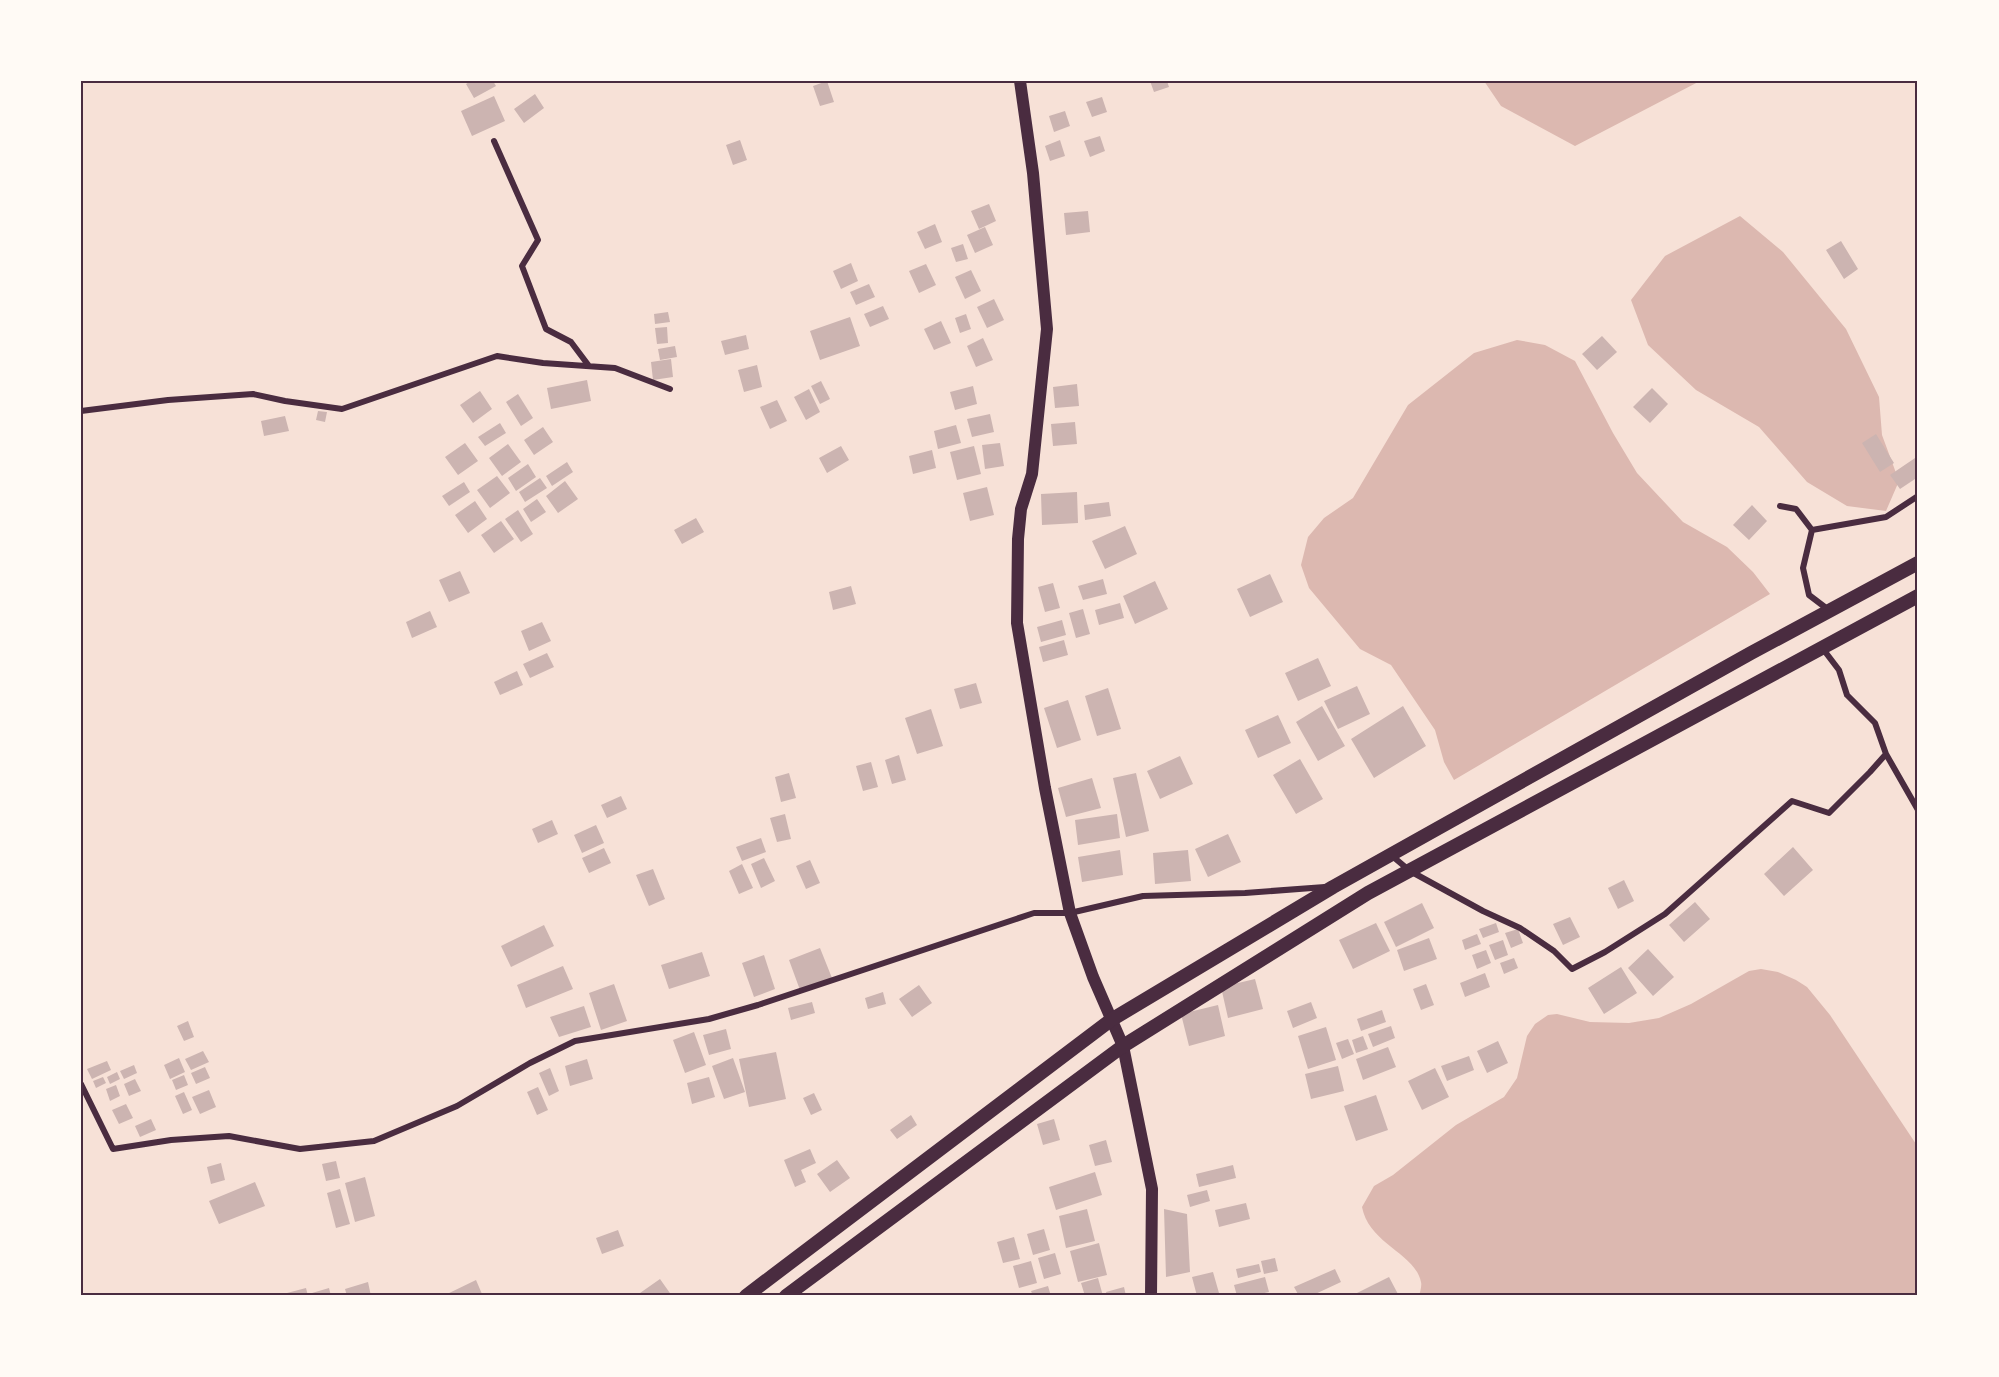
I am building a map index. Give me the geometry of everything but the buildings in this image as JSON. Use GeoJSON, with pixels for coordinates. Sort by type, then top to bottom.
{"type":"FeatureCollection","features":[{"type":"Feature","properties":{"kind":"main road"},"geometry":{"type":"LineString","coordinates":[[1020,81],[1033,173],[1047,328],[1032,474],[1022,508],[1019,529],[1017,623],[1030,708],[1070,913],[1093,977],[1123,1046],[1152,1189],[1151,1296]]}},
{"type":"Feature","properties":{"kind":"main road"},"geometry":{"type":"LineString","coordinates":[[746,1296],[1111,1020],[1334,886],[1751,653],[1831,612],[1918,563]]}},
{"type":"Feature","properties":{"kind":"main road"},"geometry":{"type":"LineString","coordinates":[[786,1296],[1123,1046],[1368,893],[1918,596]]}},
{"type":"Feature","properties":{"kind":"street"},"geometry":{"type":"LineString","coordinates":[[495,141],[538,240],[522,267],[546,329],[571,342],[589,366]]}},
{"type":"Feature","properties":{"kind":"street"},"geometry":{"type":"LineString","coordinates":[[81,411],[168,400],[253,394],[342,409],[497,356],[543,363],[615,368],[670,389]]}},
{"type":"Feature","properties":{"kind":"street"},"geometry":{"type":"LineString","coordinates":[[1812,530],[1886,517],[1918,496]]}},
{"type":"Feature","properties":{"kind":"street"},"geometry":{"type":"LineString","coordinates":[[1780,506],[1796,509],[1812,530]]}},
{"type":"Feature","properties":{"kind":"street"},"geometry":{"type":"LineString","coordinates":[[1812,530],[1803,568],[1809,595],[1831,612]]}},
{"type":"Feature","properties":{"kind":"street"},"geometry":{"type":"LineString","coordinates":[[1822,648],[1839,670],[1847,695],[1875,723],[1886,754],[1918,810]]}},
{"type":"Feature","properties":{"kind":"street"},"geometry":{"type":"LineString","coordinates":[[1391,855],[1410,872],[1520,928],[1554,951],[1572,969],[1605,952],[1665,914],[1792,801],[1829,813],[1886,754]]}},
{"type":"Feature","properties":{"kind":"street"},"geometry":{"type":"LineString","coordinates":[[81,1084],[113,1149],[171,1140],[229,1136],[300,1149],[374,1141],[458,1106],[530,1063],[575,1041],[709,1019],[758,1005],[1034,913],[1070,913],[1143,896],[1245,893],[1334,886]]}},
{"type":"Feature","properties":{"kind":"shaded area"},"geometry":{"type":"Polygon","coordinates":[[[1484,81],[1700,81],[1575,146],[1501,106],[1484,81]]]}},
{"type":"Feature","properties":{"kind":"shaded area"},"geometry":{"type":"Polygon","coordinates":[[[1740,216],[1783,252],[1846,329],[1879,397],[1882,435],[1899,481],[1886,511],[1847,506],[1807,482],[1759,427],[1696,390],[1648,345],[1631,300],[1665,256],[1740,216]]]}},
{"type":"Feature","properties":{"kind":"shaded area"},"geometry":{"type":"Polygon","coordinates":[[[1517,340],[1545,345],[1575,361],[1637,473],[1683,522],[1727,547],[1753,572],[1770,594],[1454,780],[1444,762],[1435,730],[1391,665],[1360,649],[1309,588],[1301,565],[1308,537],[1324,518],[1353,498],[1408,405],[1474,353],[1517,340]]]}},
{"type":"Feature","properties":{"kind":"shaded area"},"geometry":{"type":"Polygon","coordinates":[[[1761,969],[1778,972],[1807,987],[1830,1015],[1918,1147],[1918,1296],[1419,1296],[1421,1284],[1417,1272],[1373,1230],[1366,1220],[1362,1207],[1374,1186],[1393,1175],[1456,1125],[1504,1097],[1517,1078],[1527,1036],[1535,1024],[1548,1015],[1557,1014],[1590,1022],[1629,1023],[1659,1018],[1691,1004],[1749,971],[1761,969]]]}}]}
